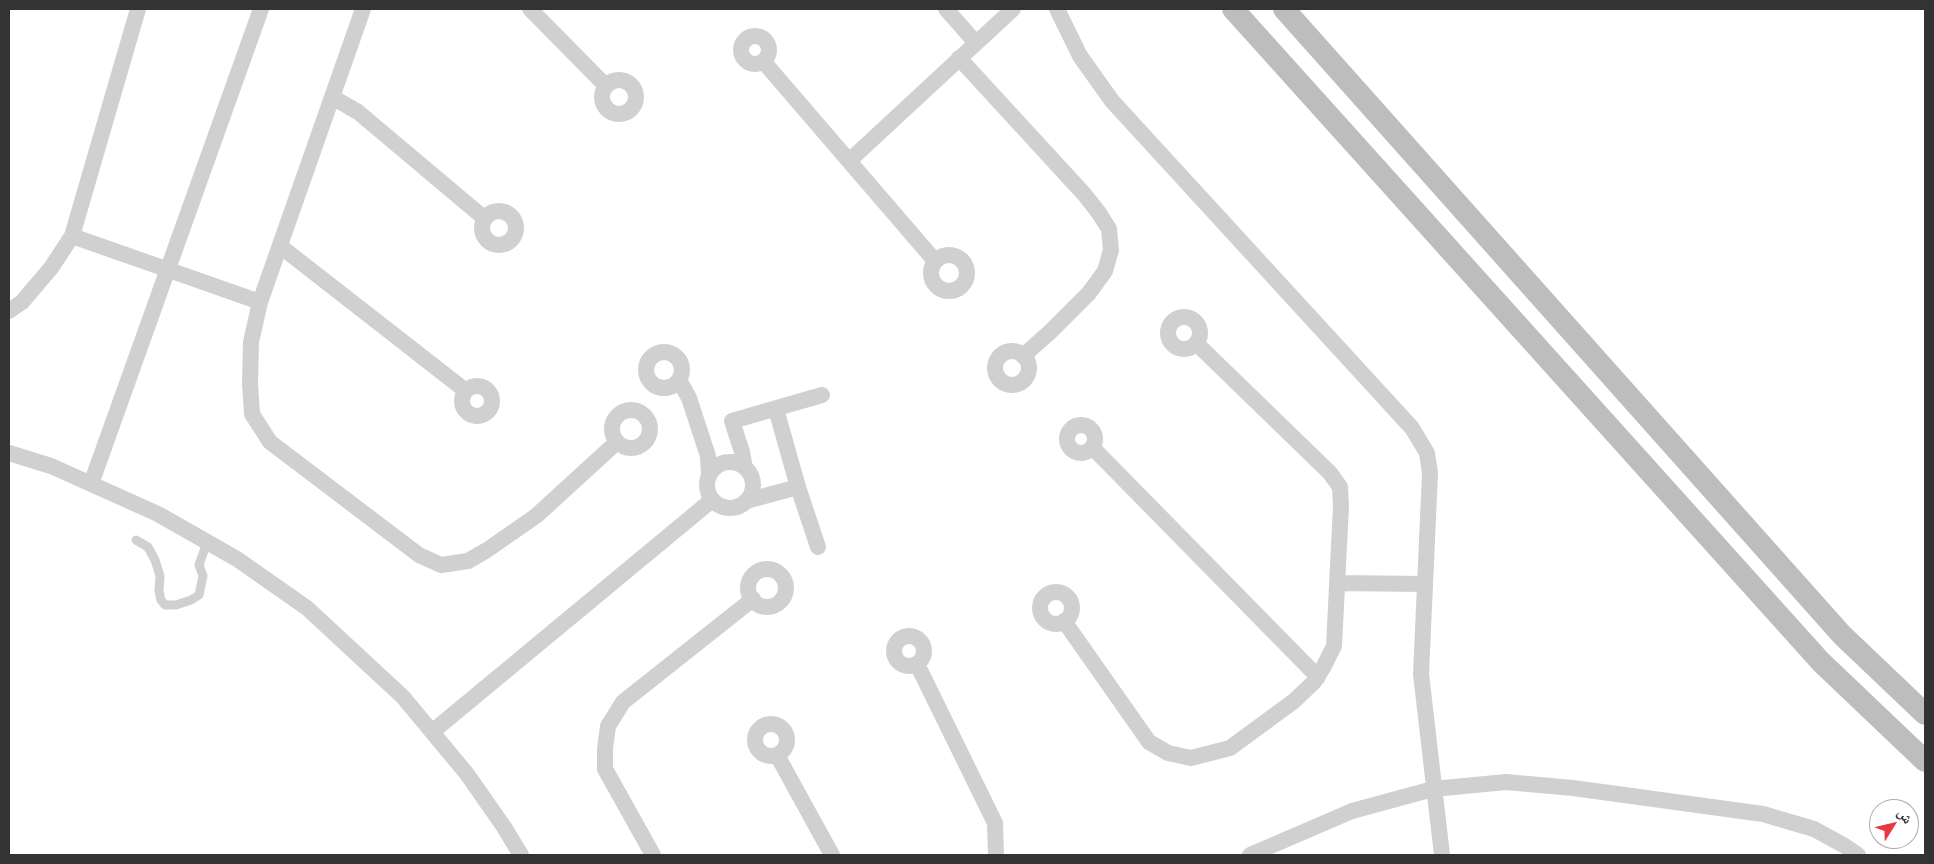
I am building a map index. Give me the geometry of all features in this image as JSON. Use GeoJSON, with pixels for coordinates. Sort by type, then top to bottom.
{"type":"FeatureCollection","features":[{"type":"Feature","properties":{"kind":"main road"},"geometry":{"type":"LineString","coordinates":[[1233,9],[1821,662],[1925,762]]}},
{"type":"Feature","properties":{"kind":"main road"},"geometry":{"type":"LineString","coordinates":[[1284,9],[1842,635],[1925,714]]}},
{"type":"Feature","properties":{"kind":"main road"},"geometry":{"type":"LineString","coordinates":[[1379,171],[1406,146]]}},
{"type":"Feature","properties":{"kind":"street"},"geometry":{"type":"LineString","coordinates":[[9,311],[22,302],[51,268],[72,236],[138,9]]}},
{"type":"Feature","properties":{"kind":"street"},"geometry":{"type":"LineString","coordinates":[[91,484],[261,9]]}},
{"type":"Feature","properties":{"kind":"street"},"geometry":{"type":"LineString","coordinates":[[363,9],[260,302],[251,342],[252,414],[270,442],[420,555],[441,565],[468,561],[536,516],[617,442]]}},
{"type":"Feature","properties":{"kind":"street"},"geometry":{"type":"LineString","coordinates":[[530,9],[606,86]]}},
{"type":"Feature","properties":{"kind":"street"},"geometry":{"type":"LineString","coordinates":[[946,9],[976,43]]}},
{"type":"Feature","properties":{"kind":"street"},"geometry":{"type":"LineString","coordinates":[[849,161],[1013,9]]}},
{"type":"Feature","properties":{"kind":"street"},"geometry":{"type":"LineString","coordinates":[[1057,9],[1080,56],[1112,101],[1412,428],[1427,453],[1430,473],[1421,674],[1442,855]]}},
{"type":"Feature","properties":{"kind":"street"},"geometry":{"type":"LineString","coordinates":[[959,58],[1084,194],[1109,229],[1111,250],[1105,271],[1076,306],[1024,356]]}},
{"type":"Feature","properties":{"kind":"street"},"geometry":{"type":"LineString","coordinates":[[763,61],[935,261]]}},
{"type":"Feature","properties":{"kind":"street"},"geometry":{"type":"LineString","coordinates":[[332,98],[358,112],[484,218]]}},
{"type":"Feature","properties":{"kind":"street"},"geometry":{"type":"LineString","coordinates":[[72,236],[260,302]]}},
{"type":"Feature","properties":{"kind":"street"},"geometry":{"type":"LineString","coordinates":[[280,246],[466,391]]}},
{"type":"Feature","properties":{"kind":"street"},"geometry":{"type":"LineString","coordinates":[[1064,621],[1149,742],[1168,753],[1191,758],[1230,748],[1294,701],[1318,677],[1334,646],[1341,506],[1340,487],[1330,473],[1196,343]]}},
{"type":"Feature","properties":{"kind":"street"},"geometry":{"type":"LineString","coordinates":[[679,380],[725,463],[752,480],[755,495]]}},
{"type":"Feature","properties":{"kind":"street"},"geometry":{"type":"LineString","coordinates":[[798,487],[755,495],[740,506],[725,508],[712,500],[707,486],[725,463],[732,421],[822,395]]}},
{"type":"Feature","properties":{"kind":"street"},"geometry":{"type":"LineString","coordinates":[[776,408],[798,487],[818,547]]}},
{"type":"Feature","properties":{"kind":"street"},"geometry":{"type":"LineString","coordinates":[[1092,447],[1318,677]]}},
{"type":"Feature","properties":{"kind":"street"},"geometry":{"type":"LineString","coordinates":[[9,453],[51,466],[158,514],[237,559],[307,608],[403,698],[467,774],[504,826],[521,855]]}},
{"type":"Feature","properties":{"kind":"street"},"geometry":{"type":"LineString","coordinates":[[432,732],[712,500]]}},
{"type":"Feature","properties":{"kind":"street"},"geometry":{"type":"LineString","coordinates":[[1338,583],[1425,584]]}},
{"type":"Feature","properties":{"kind":"street"},"geometry":{"type":"LineString","coordinates":[[654,855],[605,769],[608,726],[623,702],[753,600]]}},
{"type":"Feature","properties":{"kind":"street"},"geometry":{"type":"LineString","coordinates":[[917,664],[995,823],[996,855]]}},
{"type":"Feature","properties":{"kind":"street"},"geometry":{"type":"LineString","coordinates":[[777,755],[832,855]]}},
{"type":"Feature","properties":{"kind":"street"},"geometry":{"type":"LineString","coordinates":[[1250,855],[1352,811],[1433,789],[1506,782],[1573,788],[1763,814],[1814,829],[1858,855]]}},
{"type":"Feature","properties":{"kind":"lane"},"geometry":{"type":"LineString","coordinates":[[136,540],[148,547],[156,560],[160,576],[159,591],[161,600],[165,605],[176,605],[200,595],[203,576],[199,565],[207,542]]}}]}
